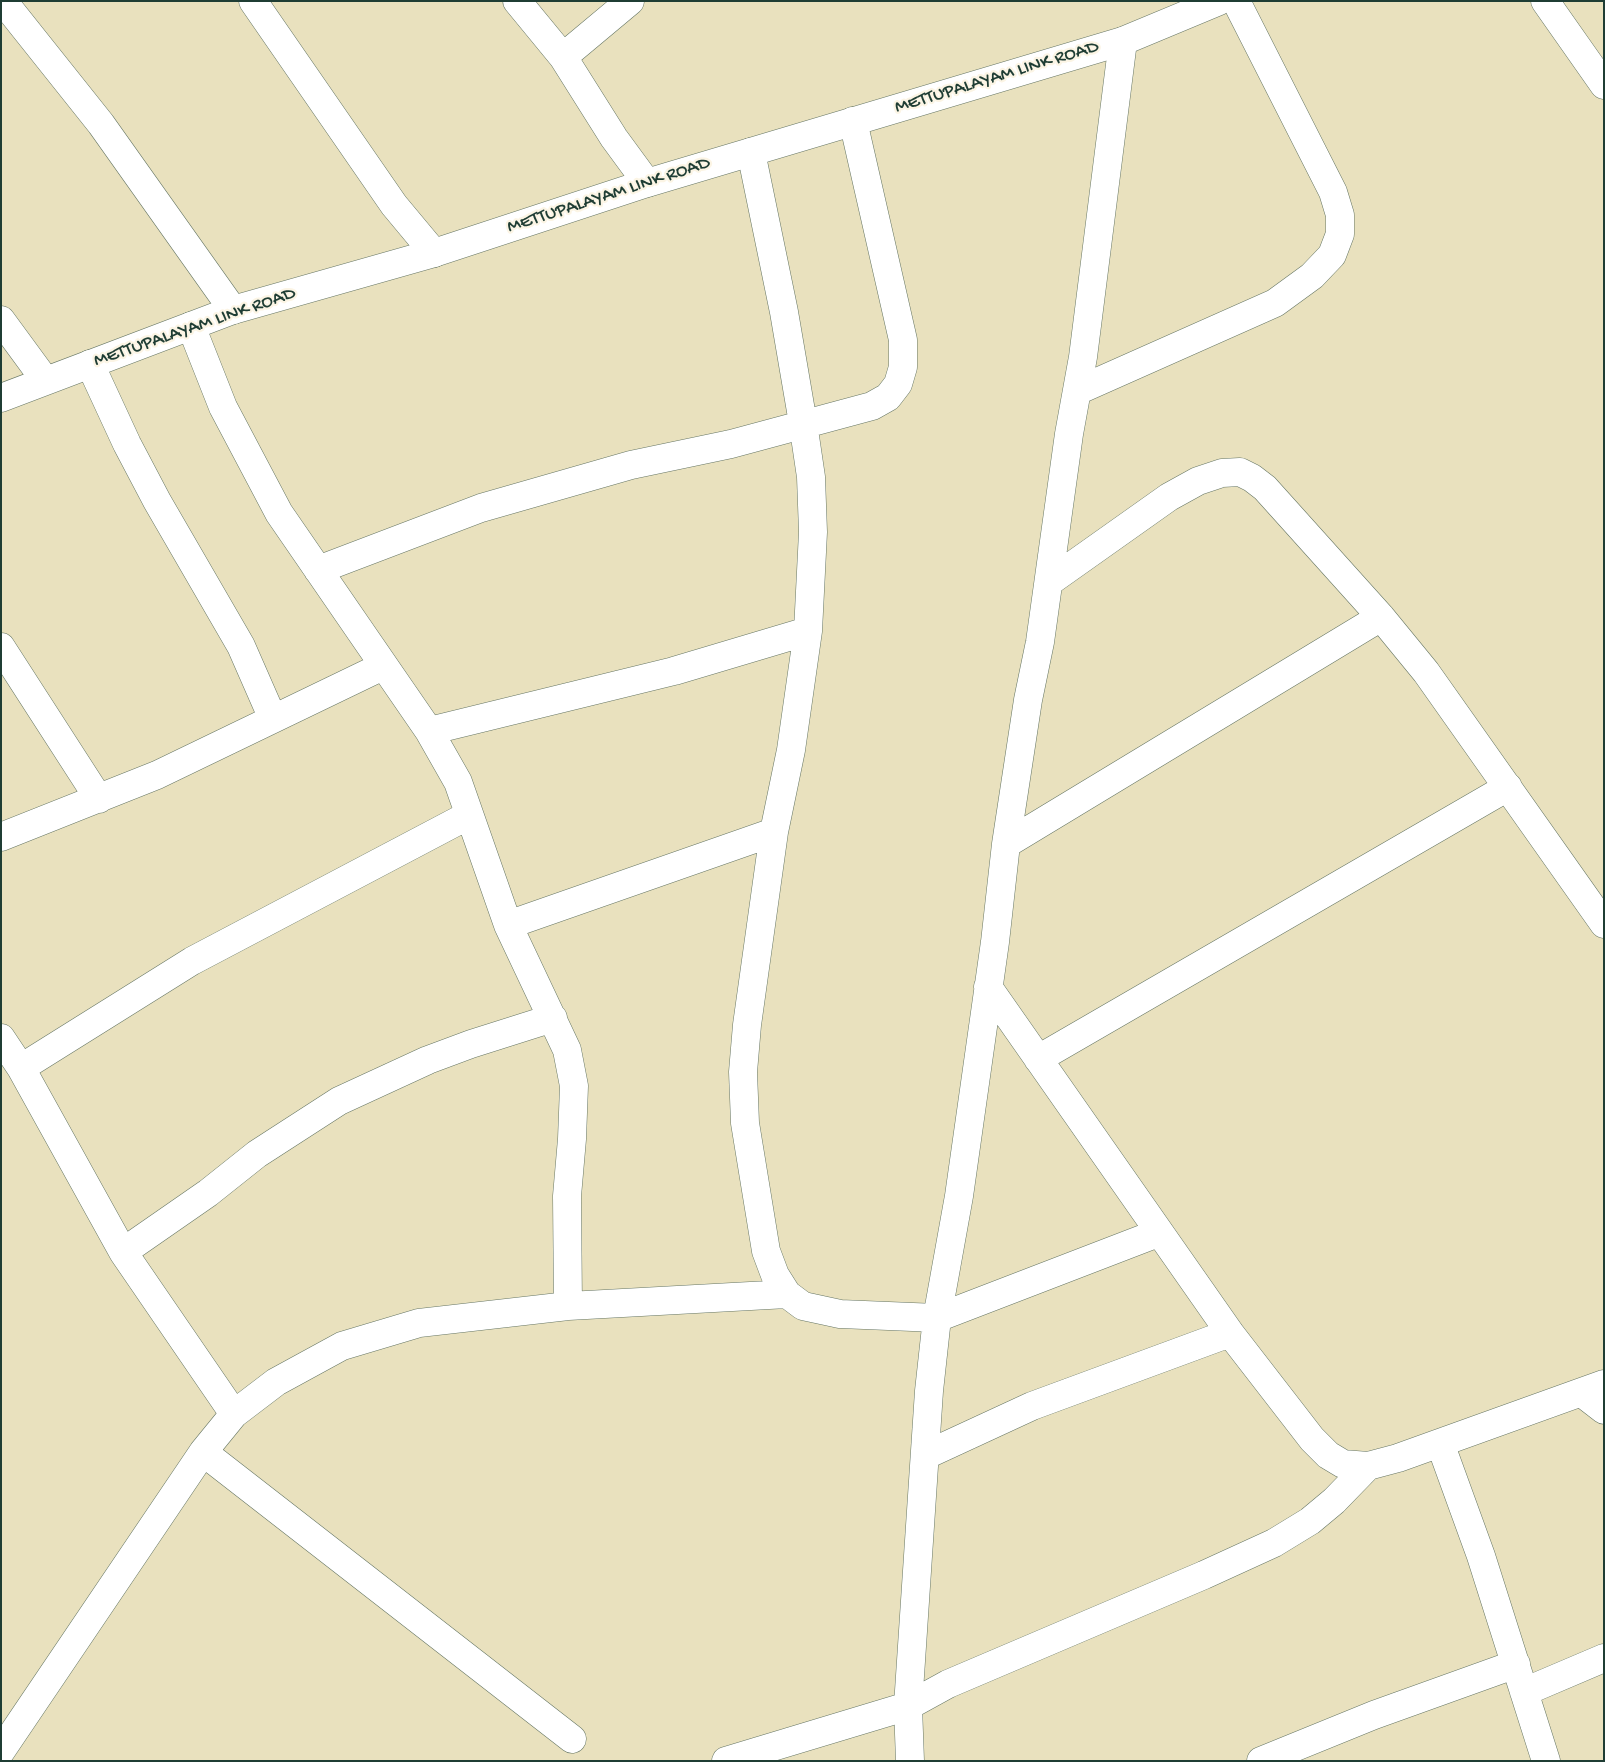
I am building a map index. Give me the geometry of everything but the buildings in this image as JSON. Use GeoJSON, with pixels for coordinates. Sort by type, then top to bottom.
{"type":"FeatureCollection","features":[{"type":"Feature","properties":{"kind":"street"},"geometry":{"type":"LineString","coordinates":[[3,1],[101,124],[233,310]]}},
{"type":"Feature","properties":{"kind":"street"},"geometry":{"type":"LineString","coordinates":[[253,1],[394,205],[434,253]]}},
{"type":"Feature","properties":{"kind":"street"},"geometry":{"type":"LineString","coordinates":[[517,1],[563,57],[614,138],[647,183]]}},
{"type":"Feature","properties":{"kind":"street"},"geometry":{"type":"LineString","coordinates":[[563,57],[630,1]]}},
{"type":"Feature","properties":{"kind":"street","name":"METTUPALAYAM LINK ROAD"},"geometry":{"type":"LineString","coordinates":[[1,398],[233,310],[434,253],[647,183],[1122,41],[1219,1]]}},
{"type":"Feature","properties":{"kind":"street"},"geometry":{"type":"LineString","coordinates":[[1077,391],[1275,303],[1312,276],[1332,256],[1340,234],[1340,215],[1333,192],[1236,1]]}},
{"type":"Feature","properties":{"kind":"street"},"geometry":{"type":"LineString","coordinates":[[1546,1],[1604,85]]}},
{"type":"Feature","properties":{"kind":"street"},"geometry":{"type":"LineString","coordinates":[[910,1761],[908,1706],[929,1391],[937,1318],[959,1196],[1006,844],[1049,582],[1092,290],[1122,41]]}},
{"type":"Feature","properties":{"kind":"street"},"geometry":{"type":"LineString","coordinates":[[318,570],[481,508],[630,465],[731,444],[803,423],[872,406],[888,397],[898,384],[903,367],[902,330],[853,121]]}},
{"type":"Feature","properties":{"kind":"street"},"geometry":{"type":"LineString","coordinates":[[751,152],[784,312],[811,477],[812,532],[808,631],[791,750],[774,832],[747,1025],[743,1072],[745,1123],[766,1250],[775,1275],[787,1294],[803,1306],[840,1314],[937,1318],[1158,1233]]}},
{"type":"Feature","properties":{"kind":"street"},"geometry":{"type":"LineString","coordinates":[[1,320],[45,380]]}},
{"type":"Feature","properties":{"kind":"street"},"geometry":{"type":"LineString","coordinates":[[191,326],[223,407],[280,513],[429,731],[458,782],[508,925],[553,1018],[566,1050],[574,1086],[567,1196],[568,1306]]}},
{"type":"Feature","properties":{"kind":"street"},"geometry":{"type":"LineString","coordinates":[[90,364],[127,444],[157,501],[241,646],[273,719]]}},
{"type":"Feature","properties":{"kind":"street"},"geometry":{"type":"LineString","coordinates":[[1049,582],[1169,497],[1198,481],[1222,473],[1240,472],[1265,488],[1381,617],[1426,672],[1604,924]]}},
{"type":"Feature","properties":{"kind":"street"},"geometry":{"type":"LineString","coordinates":[[1006,844],[1381,617]]}},
{"type":"Feature","properties":{"kind":"street"},"geometry":{"type":"LineString","coordinates":[[429,731],[674,671],[808,631]]}},
{"type":"Feature","properties":{"kind":"street"},"geometry":{"type":"LineString","coordinates":[[1,647],[99,799]]}},
{"type":"Feature","properties":{"kind":"street"},"geometry":{"type":"LineString","coordinates":[[1,837],[157,775],[383,666]]}},
{"type":"Feature","properties":{"kind":"street"},"geometry":{"type":"LineString","coordinates":[[1038,1058],[1508,788]]}},
{"type":"Feature","properties":{"kind":"street"},"geometry":{"type":"LineString","coordinates":[[21,1068],[192,961],[469,815]]}},
{"type":"Feature","properties":{"kind":"street"},"geometry":{"type":"LineString","coordinates":[[508,925],[774,832]]}},
{"type":"Feature","properties":{"kind":"street"},"geometry":{"type":"LineString","coordinates":[[988,987],[1158,1233],[1230,1333],[1312,1439],[1328,1456],[1343,1464],[1368,1466],[1440,1443],[1593,1389],[1604,1410]]}},
{"type":"Feature","properties":{"kind":"street"},"geometry":{"type":"LineString","coordinates":[[123,1252],[208,1193],[257,1154],[338,1101],[428,1060],[553,1018]]}},
{"type":"Feature","properties":{"kind":"street"},"geometry":{"type":"LineString","coordinates":[[1,1038],[21,1068],[123,1252],[234,1414]]}},
{"type":"Feature","properties":{"kind":"street"},"geometry":{"type":"LineString","coordinates":[[1,1751],[203,1452],[234,1414],[276,1382],[342,1346],[418,1323],[568,1306],[787,1294]]}},
{"type":"Feature","properties":{"kind":"street"},"geometry":{"type":"LineString","coordinates":[[926,1455],[1032,1406],[1230,1333]]}},
{"type":"Feature","properties":{"kind":"street"},"geometry":{"type":"LineString","coordinates":[[1440,1443],[1481,1556],[1546,1761]]}},
{"type":"Feature","properties":{"kind":"street"},"geometry":{"type":"LineString","coordinates":[[203,1452],[572,1740]]}},
{"type":"Feature","properties":{"kind":"street"},"geometry":{"type":"LineString","coordinates":[[726,1761],[908,1706],[948,1684],[1204,1575],[1274,1543],[1310,1521],[1334,1501],[1368,1466]]}},
{"type":"Feature","properties":{"kind":"street"},"geometry":{"type":"LineString","coordinates":[[1524,1692],[1604,1658]]}},
{"type":"Feature","properties":{"kind":"street"},"geometry":{"type":"LineString","coordinates":[[1261,1761],[1374,1715],[1516,1664]]}}]}
